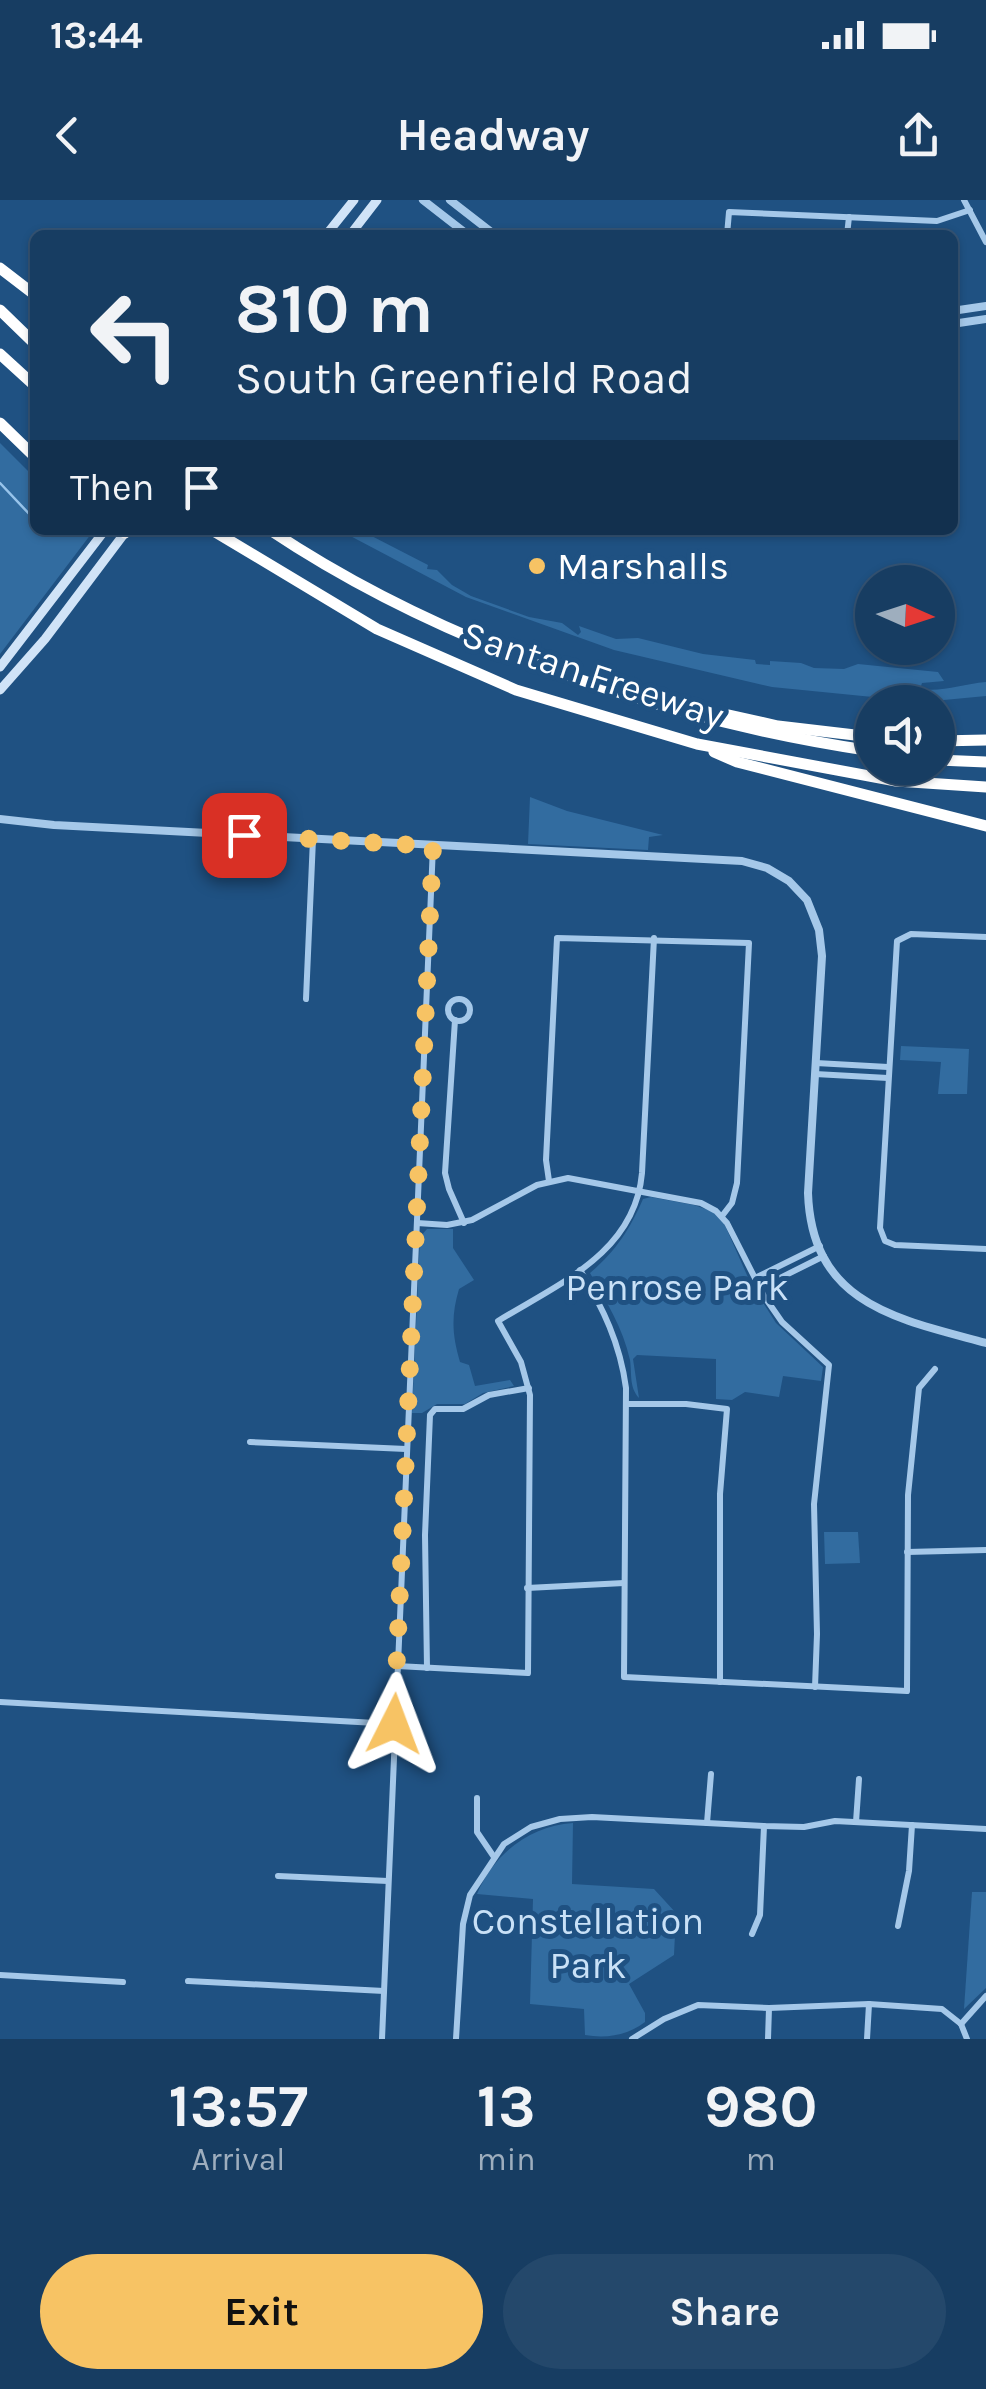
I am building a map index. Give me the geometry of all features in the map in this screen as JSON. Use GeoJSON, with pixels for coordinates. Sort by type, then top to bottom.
{"type":"FeatureCollection","features":[{"type":"Feature","properties":{"kind":"highway"},"geometry":{"type":"LineString","coordinates":[[0,268],[30,291]]}},
{"type":"Feature","properties":{"kind":"highway"},"geometry":{"type":"LineString","coordinates":[[0,310],[30,339]]}},
{"type":"Feature","properties":{"kind":"highway"},"geometry":{"type":"LineString","coordinates":[[0,354],[30,381]]}},
{"type":"Feature","properties":{"kind":"highway"},"geometry":{"type":"LineString","coordinates":[[0,424],[30,452]]}},
{"type":"Feature","properties":{"kind":"highway","name":"Santan Freeway"},"geometry":{"type":"LineString","coordinates":[[220,535],[377,630],[500,684],[696,744],[896,781],[986,787]]}},
{"type":"Feature","properties":{"kind":"highway","name":"Santan Freeway"},"geometry":{"type":"LineString","coordinates":[[279,535],[393,602],[558,670],[751,729],[855,748]]}},
{"type":"Feature","properties":{"kind":"highway"},"geometry":{"type":"LineString","coordinates":[[671,707],[855,734]]}},
{"type":"Feature","properties":{"kind":"highway"},"geometry":{"type":"LineString","coordinates":[[955,741],[986,740]]}},
{"type":"Feature","properties":{"kind":"highway"},"geometry":{"type":"LineString","coordinates":[[696,744],[737,762],[986,826]]}},
{"type":"Feature","properties":{"kind":"highway"},"geometry":{"type":"LineString","coordinates":[[955,761],[986,762]]}},
{"type":"Feature","properties":{"kind":"main road"},"geometry":{"type":"LineString","coordinates":[[331,230],[354,200]]}},
{"type":"Feature","properties":{"kind":"main road"},"geometry":{"type":"LineString","coordinates":[[354,230],[377,200]]}},
{"type":"Feature","properties":{"kind":"main road"},"geometry":{"type":"LineString","coordinates":[[0,666],[101,535]]}},
{"type":"Feature","properties":{"kind":"main road"},"geometry":{"type":"LineString","coordinates":[[0,690],[46,639],[121,535]]}},
{"type":"Feature","properties":{"kind":"street"},"geometry":{"type":"LineString","coordinates":[[422,200],[461,230]]}},
{"type":"Feature","properties":{"kind":"street"},"geometry":{"type":"LineString","coordinates":[[450,200],[489,230]]}},
{"type":"Feature","properties":{"kind":"street"},"geometry":{"type":"LineString","coordinates":[[964,200],[986,242]]}},
{"type":"Feature","properties":{"kind":"street"},"geometry":{"type":"LineString","coordinates":[[727,230],[729,212],[937,222],[970,210]]}},
{"type":"Feature","properties":{"kind":"street"},"geometry":{"type":"LineString","coordinates":[[847,230],[848,217]]}},
{"type":"Feature","properties":{"kind":"street"},"geometry":{"type":"LineString","coordinates":[[958,310],[986,306]]}},
{"type":"Feature","properties":{"kind":"street"},"geometry":{"type":"LineString","coordinates":[[958,323],[986,319]]}},
{"type":"Feature","properties":{"kind":"street"},"geometry":{"type":"LineString","coordinates":[[0,819],[54,826],[742,861],[775,872],[807,900],[821,942],[808,1193],[811,1221],[822,1251],[850,1291],[883,1312],[986,1343]]}},
{"type":"Feature","properties":{"kind":"street"},"geometry":{"type":"LineString","coordinates":[[306,999],[313,839]]}},
{"type":"Feature","properties":{"kind":"street"},"geometry":{"type":"LineString","coordinates":[[382,2039],[433,846]]}},
{"type":"Feature","properties":{"kind":"street"},"geometry":{"type":"LineString","coordinates":[[986,938],[911,934],[902,936],[894,948],[880,1228],[885,1241],[895,1245],[986,1250]]}},
{"type":"Feature","properties":{"kind":"street"},"geometry":{"type":"LineString","coordinates":[[549,1180],[546,1160],[557,938],[750,943],[737,1188],[722,1216]]}},
{"type":"Feature","properties":{"kind":"street"},"geometry":{"type":"LineString","coordinates":[[397,1666],[528,1673],[529,1388],[522,1362],[498,1321],[602,1254],[621,1234],[640,1190],[654,938]]}},
{"type":"Feature","properties":{"kind":"street"},"geometry":{"type":"LineString","coordinates":[[455,1020],[445,1173],[464,1222]]}},
{"type":"Feature","properties":{"kind":"street"},"geometry":{"type":"LineString","coordinates":[[816,1064],[888,1068]]}},
{"type":"Feature","properties":{"kind":"street"},"geometry":{"type":"LineString","coordinates":[[815,1074],[888,1078]]}},
{"type":"Feature","properties":{"kind":"street"},"geometry":{"type":"LineString","coordinates":[[417,1224],[464,1222],[488,1214],[549,1180],[580,1178],[701,1203],[722,1216],[760,1288],[792,1334],[829,1365],[814,1504],[815,1687]]}},
{"type":"Feature","properties":{"kind":"street"},"geometry":{"type":"LineString","coordinates":[[755,1278],[822,1251]]}},
{"type":"Feature","properties":{"kind":"street"},"geometry":{"type":"LineString","coordinates":[[760,1288],[822,1251]]}},
{"type":"Feature","properties":{"kind":"street"},"geometry":{"type":"LineString","coordinates":[[580,1270],[603,1309],[624,1371],[624,1678],[908,1691],[908,1495],[920,1388],[935,1369]]}},
{"type":"Feature","properties":{"kind":"street"},"geometry":{"type":"LineString","coordinates":[[428,1668],[426,1535],[431,1412],[463,1409],[489,1395],[529,1388]]}},
{"type":"Feature","properties":{"kind":"street"},"geometry":{"type":"LineString","coordinates":[[627,1404],[727,1409],[720,1510],[720,1682]]}},
{"type":"Feature","properties":{"kind":"street"},"geometry":{"type":"LineString","coordinates":[[250,1442],[406,1449]]}},
{"type":"Feature","properties":{"kind":"street"},"geometry":{"type":"LineString","coordinates":[[906,1552],[986,1550]]}},
{"type":"Feature","properties":{"kind":"street"},"geometry":{"type":"LineString","coordinates":[[528,1588],[624,1583]]}},
{"type":"Feature","properties":{"kind":"street"},"geometry":{"type":"LineString","coordinates":[[0,1702],[394,1724]]}},
{"type":"Feature","properties":{"kind":"street"},"geometry":{"type":"LineString","coordinates":[[707,1823],[711,1774]]}},
{"type":"Feature","properties":{"kind":"street"},"geometry":{"type":"LineString","coordinates":[[856,1822],[859,1780]]}},
{"type":"Feature","properties":{"kind":"street"},"geometry":{"type":"LineString","coordinates":[[476,1798],[478,1832],[494,1857]]}},
{"type":"Feature","properties":{"kind":"street"},"geometry":{"type":"LineString","coordinates":[[456,2039],[463,1924],[470,1895],[504,1844],[531,1827],[560,1819],[592,1817],[804,1828],[835,1821],[986,1829]]}},
{"type":"Feature","properties":{"kind":"street"},"geometry":{"type":"LineString","coordinates":[[898,1926],[909,1871],[912,1825]]}},
{"type":"Feature","properties":{"kind":"street"},"geometry":{"type":"LineString","coordinates":[[752,1934],[760,1915],[764,1826]]}},
{"type":"Feature","properties":{"kind":"street"},"geometry":{"type":"LineString","coordinates":[[278,1876],[388,1881]]}},
{"type":"Feature","properties":{"kind":"street"},"geometry":{"type":"LineString","coordinates":[[0,1976],[123,1982]]}},
{"type":"Feature","properties":{"kind":"street"},"geometry":{"type":"LineString","coordinates":[[188,1981],[384,1991]]}},
{"type":"Feature","properties":{"kind":"street"},"geometry":{"type":"LineString","coordinates":[[961,2024],[986,1996]]}},
{"type":"Feature","properties":{"kind":"street"},"geometry":{"type":"LineString","coordinates":[[867,2039],[869,2004]]}},
{"type":"Feature","properties":{"kind":"street"},"geometry":{"type":"LineString","coordinates":[[632,2039],[645,2035],[682,2009],[698,2005],[769,2008],[869,2004],[942,2009],[961,2024],[966,2039]]}},
{"type":"Feature","properties":{"kind":"street"},"geometry":{"type":"LineString","coordinates":[[768,2039],[769,2008]]}},
{"type":"Feature","properties":{"kind":"green space"},"geometry":{"type":"Polygon","coordinates":[[[0,443],[30,473],[30,535],[90,535],[0,654],[0,443]]]}},
{"type":"Feature","properties":{"kind":"green space"},"geometry":{"type":"Polygon","coordinates":[[[348,535],[370,535],[428,565],[427,569],[437,570],[471,596],[529,617],[562,623],[578,635],[579,626],[616,639],[638,638],[703,654],[755,660],[756,664],[770,665],[770,661],[844,669],[868,665],[938,672],[944,681],[855,685],[855,695],[772,687],[614,650],[466,597],[348,535]]]}},
{"type":"Feature","properties":{"kind":"green space"},"geometry":{"type":"Polygon","coordinates":[[[986,682],[986,696],[955,699],[955,687],[986,682]]]}},
{"type":"Feature","properties":{"kind":"green space"},"geometry":{"type":"Polygon","coordinates":[[[530,797],[567,811],[663,835],[649,837],[648,850],[528,844],[530,797]]]}},
{"type":"Feature","properties":{"kind":"green space"},"geometry":{"type":"Polygon","coordinates":[[[901,1046],[969,1049],[967,1094],[938,1094],[941,1062],[900,1060],[901,1046]]]}},
{"type":"Feature","properties":{"kind":"green space","name":"Penrose Park"},"geometry":{"type":"Polygon","coordinates":[[[651,1197],[720,1214],[750,1282],[776,1323],[823,1367],[821,1381],[783,1376],[779,1397],[745,1392],[732,1400],[716,1399],[716,1359],[637,1355],[633,1359],[639,1398],[632,1385],[623,1337],[590,1273],[621,1239],[643,1199],[651,1197]]]}},
{"type":"Feature","properties":{"kind":"green space"},"geometry":{"type":"Polygon","coordinates":[[[427,1229],[453,1229],[453,1248],[474,1280],[459,1289],[455,1308],[454,1334],[460,1362],[469,1365],[475,1386],[510,1380],[514,1386],[483,1393],[465,1404],[437,1404],[422,1413],[412,1413],[420,1237],[427,1229]]]}},
{"type":"Feature","properties":{"kind":"green space"},"geometry":{"type":"Polygon","coordinates":[[[824,1532],[858,1532],[860,1563],[825,1564],[824,1532]]]}},
{"type":"Feature","properties":{"kind":"green space","name":"Constellation Park"},"geometry":{"type":"Polygon","coordinates":[[[573,1823],[572,1884],[654,1889],[676,1913],[674,1955],[629,1984],[645,2013],[645,2022],[617,2035],[585,2035],[584,2009],[530,2004],[533,1899],[477,1894],[493,1866],[515,1845],[542,1830],[573,1823]]]}},
{"type":"Feature","properties":{"kind":"green space"},"geometry":{"type":"Polygon","coordinates":[[[972,1892],[986,1892],[986,1988],[964,2009],[972,1892]]]}},
{"type":"Feature","properties":{"kind":"waterway"},"geometry":{"type":"LineString","coordinates":[[0,483],[30,515]]}},
{"type":"Feature","properties":{"kind":"place","name":"Marshalls"},"geometry":{"type":"Point","coordinates":[537,566]}},
{"type":"Feature","properties":{"kind":"route"},"geometry":{"type":"LineString","coordinates":[[244,835],[433,846],[394,1724]]}}]}
